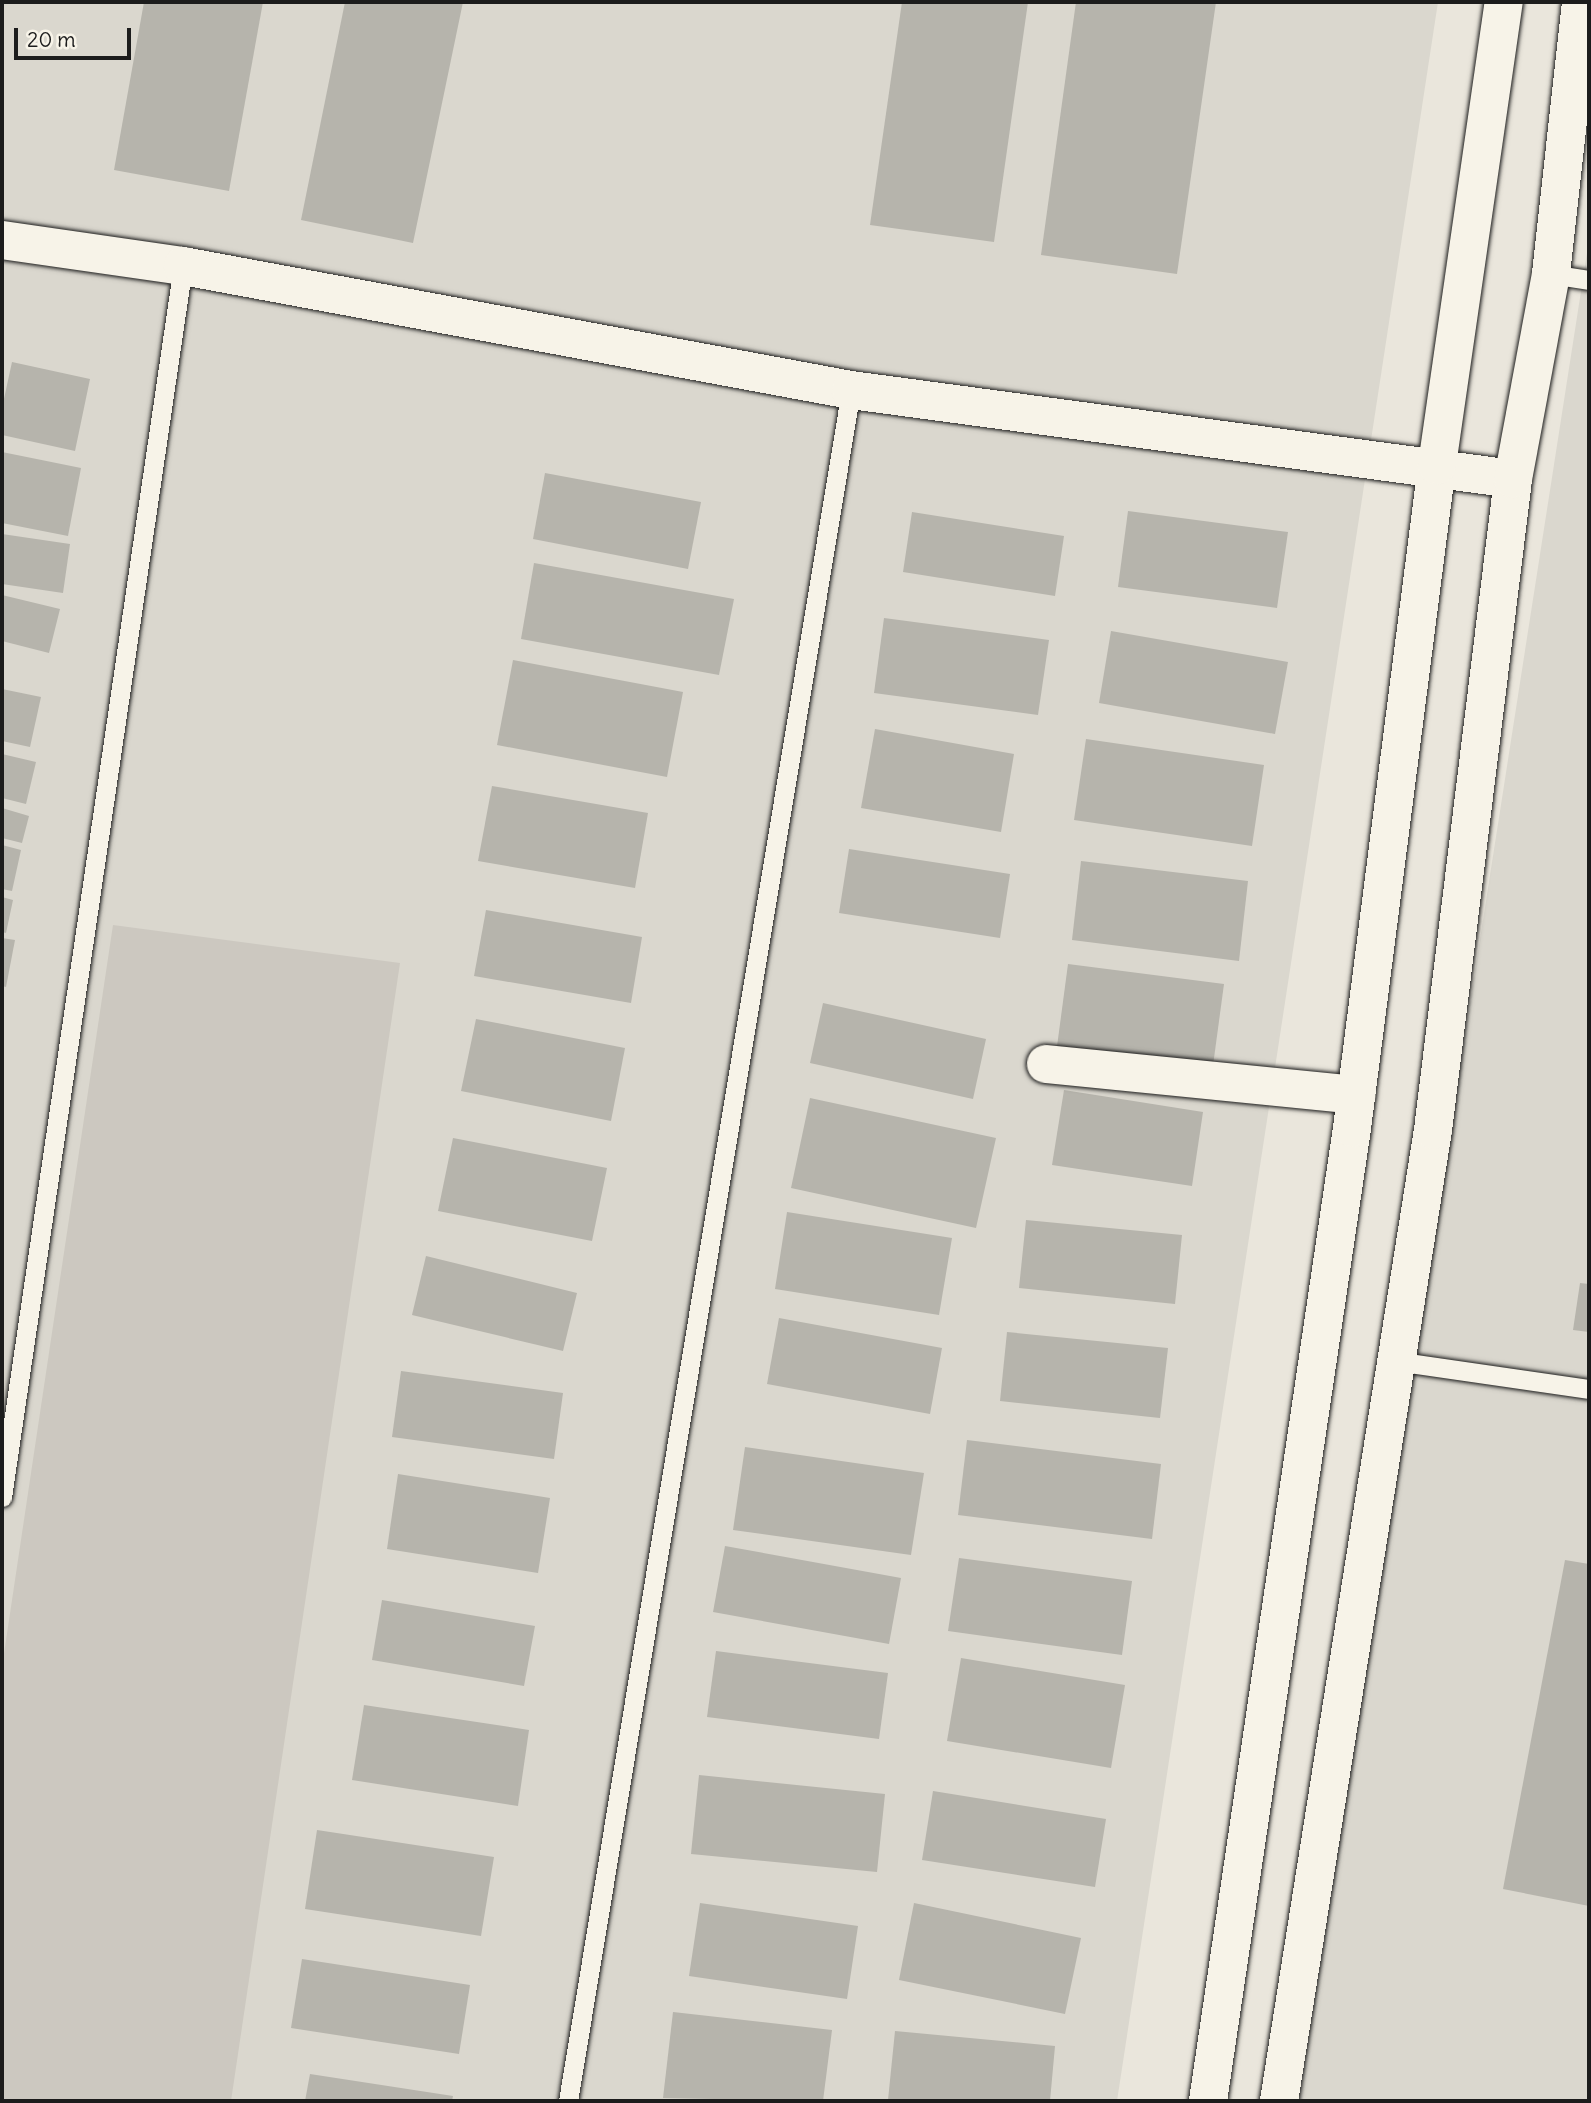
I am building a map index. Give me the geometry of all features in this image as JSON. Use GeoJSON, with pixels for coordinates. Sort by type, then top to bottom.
{"type":"FeatureCollection","features":[{"type":"Feature","properties":{"kind":"street"},"geometry":{"type":"LineString","coordinates":[[1208,2101],[1356,1095],[1437,466],[1504,2]]}},
{"type":"Feature","properties":{"kind":"street"},"geometry":{"type":"LineString","coordinates":[[1279,2101],[1433,1130],[1513,479],[1550,274],[1581,2]]}},
{"type":"Feature","properties":{"kind":"street"},"geometry":{"type":"LineString","coordinates":[[2,240],[183,266],[851,390],[1437,466],[1513,479]]}},
{"type":"Feature","properties":{"kind":"street"},"geometry":{"type":"LineString","coordinates":[[1046,1064],[1356,1095]]}},
{"type":"Feature","properties":{"kind":"lane"},"geometry":{"type":"LineString","coordinates":[[2,1497],[183,266]]}},
{"type":"Feature","properties":{"kind":"lane"},"geometry":{"type":"LineString","coordinates":[[1550,274],[1589,280]]}},
{"type":"Feature","properties":{"kind":"lane"},"geometry":{"type":"LineString","coordinates":[[568,2101],[851,390]]}},
{"type":"Feature","properties":{"kind":"lane"},"geometry":{"type":"LineString","coordinates":[[1395,1361],[1589,1389]]}},
{"type":"Feature","properties":{"kind":"shaded area"},"geometry":{"type":"Polygon","coordinates":[[[2,2],[1438,2],[1117,2101],[2,2101],[2,2]]]}},
{"type":"Feature","properties":{"kind":"shaded area"},"geometry":{"type":"Polygon","coordinates":[[[1589,240],[1589,2101],[1299,2101],[1589,240]]]}},
{"type":"Feature","properties":{"kind":"shaded area"},"geometry":{"type":"Polygon","coordinates":[[[113,925],[400,963],[231,2101],[2,2101],[2,1667],[113,925]]]}},
{"type":"Feature","properties":{"kind":"building"},"geometry":{"type":"Polygon","coordinates":[[[144,2],[263,2],[229,191],[114,170],[144,2]]]}},
{"type":"Feature","properties":{"kind":"building"},"geometry":{"type":"Polygon","coordinates":[[[345,2],[463,2],[413,243],[301,220],[345,2]]]}},
{"type":"Feature","properties":{"kind":"building"},"geometry":{"type":"Polygon","coordinates":[[[902,2],[1028,2],[994,242],[870,225],[902,2]]]}},
{"type":"Feature","properties":{"kind":"building"},"geometry":{"type":"Polygon","coordinates":[[[1076,2],[1216,2],[1177,274],[1041,255],[1076,2]]]}},
{"type":"Feature","properties":{"kind":"building"},"geometry":{"type":"Polygon","coordinates":[[[12,362],[90,379],[75,451],[2,435],[2,408],[12,362]]]}},
{"type":"Feature","properties":{"kind":"building"},"geometry":{"type":"Polygon","coordinates":[[[2,452],[81,468],[68,536],[2,523],[2,452]]]}},
{"type":"Feature","properties":{"kind":"building"},"geometry":{"type":"Polygon","coordinates":[[[545,473],[701,502],[688,569],[533,539],[545,473]]]}},
{"type":"Feature","properties":{"kind":"building"},"geometry":{"type":"Polygon","coordinates":[[[1128,511],[1288,532],[1277,608],[1118,587],[1128,511]]]}},
{"type":"Feature","properties":{"kind":"building"},"geometry":{"type":"Polygon","coordinates":[[[912,512],[1064,536],[1055,596],[903,572],[912,512]]]}},
{"type":"Feature","properties":{"kind":"building"},"geometry":{"type":"Polygon","coordinates":[[[2,534],[70,544],[63,593],[2,584],[2,534]]]}},
{"type":"Feature","properties":{"kind":"building"},"geometry":{"type":"Polygon","coordinates":[[[534,563],[734,599],[719,675],[521,639],[534,563]]]}},
{"type":"Feature","properties":{"kind":"building"},"geometry":{"type":"Polygon","coordinates":[[[2,595],[60,609],[49,653],[2,641],[2,595]]]}},
{"type":"Feature","properties":{"kind":"building"},"geometry":{"type":"Polygon","coordinates":[[[884,618],[1049,640],[1038,715],[874,693],[884,618]]]}},
{"type":"Feature","properties":{"kind":"building"},"geometry":{"type":"Polygon","coordinates":[[[1111,631],[1288,662],[1275,734],[1099,703],[1111,631]]]}},
{"type":"Feature","properties":{"kind":"building"},"geometry":{"type":"Polygon","coordinates":[[[513,660],[683,692],[667,777],[497,745],[513,660]]]}},
{"type":"Feature","properties":{"kind":"building"},"geometry":{"type":"Polygon","coordinates":[[[2,689],[41,697],[30,747],[2,741],[2,689]]]}},
{"type":"Feature","properties":{"kind":"building"},"geometry":{"type":"Polygon","coordinates":[[[875,729],[1014,754],[1001,832],[861,808],[875,729]]]}},
{"type":"Feature","properties":{"kind":"building"},"geometry":{"type":"Polygon","coordinates":[[[1086,739],[1264,765],[1252,846],[1074,820],[1086,739]]]}},
{"type":"Feature","properties":{"kind":"building"},"geometry":{"type":"Polygon","coordinates":[[[2,754],[36,762],[26,804],[2,798],[2,754]]]}},
{"type":"Feature","properties":{"kind":"building"},"geometry":{"type":"Polygon","coordinates":[[[492,786],[648,813],[635,888],[478,861],[492,786]]]}},
{"type":"Feature","properties":{"kind":"building"},"geometry":{"type":"Polygon","coordinates":[[[2,808],[29,816],[22,843],[2,838],[2,808]]]}},
{"type":"Feature","properties":{"kind":"building"},"geometry":{"type":"Polygon","coordinates":[[[2,845],[21,850],[12,891],[2,889],[2,845]]]}},
{"type":"Feature","properties":{"kind":"building"},"geometry":{"type":"Polygon","coordinates":[[[849,849],[1010,874],[1000,938],[839,913],[849,849]]]}},
{"type":"Feature","properties":{"kind":"building"},"geometry":{"type":"Polygon","coordinates":[[[1081,861],[1248,881],[1239,961],[1072,940],[1081,861]]]}},
{"type":"Feature","properties":{"kind":"building"},"geometry":{"type":"Polygon","coordinates":[[[2,897],[13,900],[6,933],[2,932],[2,897]]]}},
{"type":"Feature","properties":{"kind":"building"},"geometry":{"type":"Polygon","coordinates":[[[486,910],[642,937],[631,1003],[474,976],[486,910]]]}},
{"type":"Feature","properties":{"kind":"building"},"geometry":{"type":"Polygon","coordinates":[[[2,938],[15,940],[6,987],[2,986],[2,938]]]}},
{"type":"Feature","properties":{"kind":"building"},"geometry":{"type":"Polygon","coordinates":[[[1068,964],[1224,984],[1212,1073],[1056,1054],[1068,964]]]}},
{"type":"Feature","properties":{"kind":"building"},"geometry":{"type":"Polygon","coordinates":[[[823,1003],[986,1039],[973,1099],[810,1063],[823,1003]]]}},
{"type":"Feature","properties":{"kind":"building"},"geometry":{"type":"Polygon","coordinates":[[[476,1019],[625,1048],[611,1121],[461,1091],[476,1019]]]}},
{"type":"Feature","properties":{"kind":"building"},"geometry":{"type":"Polygon","coordinates":[[[1064,1090],[1203,1112],[1192,1186],[1052,1165],[1064,1090]]]}},
{"type":"Feature","properties":{"kind":"building"},"geometry":{"type":"Polygon","coordinates":[[[810,1098],[996,1138],[976,1228],[791,1188],[810,1098]]]}},
{"type":"Feature","properties":{"kind":"building"},"geometry":{"type":"Polygon","coordinates":[[[453,1138],[607,1168],[592,1241],[438,1211],[453,1138]]]}},
{"type":"Feature","properties":{"kind":"building"},"geometry":{"type":"Polygon","coordinates":[[[787,1212],[952,1238],[939,1315],[775,1289],[787,1212]]]}},
{"type":"Feature","properties":{"kind":"building"},"geometry":{"type":"Polygon","coordinates":[[[1026,1220],[1182,1235],[1175,1304],[1019,1288],[1026,1220]]]}},
{"type":"Feature","properties":{"kind":"building"},"geometry":{"type":"Polygon","coordinates":[[[426,1256],[577,1293],[563,1351],[412,1315],[426,1256]]]}},
{"type":"Feature","properties":{"kind":"building"},"geometry":{"type":"Polygon","coordinates":[[[1580,1283],[1589,1284],[1589,1332],[1573,1330],[1580,1283]]]}},
{"type":"Feature","properties":{"kind":"building"},"geometry":{"type":"Polygon","coordinates":[[[779,1318],[942,1348],[930,1414],[767,1384],[779,1318]]]}},
{"type":"Feature","properties":{"kind":"building"},"geometry":{"type":"Polygon","coordinates":[[[1007,1332],[1168,1348],[1160,1418],[1000,1401],[1007,1332]]]}},
{"type":"Feature","properties":{"kind":"building"},"geometry":{"type":"Polygon","coordinates":[[[401,1371],[563,1393],[554,1459],[392,1437],[401,1371]]]}},
{"type":"Feature","properties":{"kind":"building"},"geometry":{"type":"Polygon","coordinates":[[[967,1440],[1161,1464],[1152,1539],[958,1515],[967,1440]]]}},
{"type":"Feature","properties":{"kind":"building"},"geometry":{"type":"Polygon","coordinates":[[[745,1447],[924,1473],[911,1555],[733,1530],[745,1447]]]}},
{"type":"Feature","properties":{"kind":"building"},"geometry":{"type":"Polygon","coordinates":[[[398,1474],[550,1498],[538,1573],[387,1549],[398,1474]]]}},
{"type":"Feature","properties":{"kind":"building"},"geometry":{"type":"Polygon","coordinates":[[[725,1546],[901,1578],[889,1644],[713,1612],[725,1546]]]}},
{"type":"Feature","properties":{"kind":"building"},"geometry":{"type":"Polygon","coordinates":[[[959,1558],[1132,1581],[1122,1655],[948,1631],[959,1558]]]}},
{"type":"Feature","properties":{"kind":"building"},"geometry":{"type":"Polygon","coordinates":[[[1565,1560],[1589,1564],[1589,1906],[1503,1889],[1565,1560]]]}},
{"type":"Feature","properties":{"kind":"building"},"geometry":{"type":"Polygon","coordinates":[[[382,1600],[535,1626],[524,1686],[372,1660],[382,1600]]]}},
{"type":"Feature","properties":{"kind":"building"},"geometry":{"type":"Polygon","coordinates":[[[716,1651],[888,1673],[879,1739],[707,1717],[716,1651]]]}},
{"type":"Feature","properties":{"kind":"building"},"geometry":{"type":"Polygon","coordinates":[[[961,1658],[1125,1685],[1111,1768],[947,1741],[961,1658]]]}},
{"type":"Feature","properties":{"kind":"building"},"geometry":{"type":"Polygon","coordinates":[[[364,1705],[529,1730],[518,1806],[352,1780],[364,1705]]]}},
{"type":"Feature","properties":{"kind":"building"},"geometry":{"type":"Polygon","coordinates":[[[699,1775],[885,1794],[877,1872],[691,1854],[699,1775]]]}},
{"type":"Feature","properties":{"kind":"building"},"geometry":{"type":"Polygon","coordinates":[[[933,1791],[1106,1819],[1095,1887],[922,1860],[933,1791]]]}},
{"type":"Feature","properties":{"kind":"building"},"geometry":{"type":"Polygon","coordinates":[[[317,1830],[494,1857],[481,1936],[305,1909],[317,1830]]]}},
{"type":"Feature","properties":{"kind":"building"},"geometry":{"type":"Polygon","coordinates":[[[700,1903],[858,1926],[847,1999],[689,1976],[700,1903]]]}},
{"type":"Feature","properties":{"kind":"building"},"geometry":{"type":"Polygon","coordinates":[[[914,1903],[1081,1938],[1065,2014],[899,1980],[914,1903]]]}},
{"type":"Feature","properties":{"kind":"building"},"geometry":{"type":"Polygon","coordinates":[[[302,1959],[470,1985],[459,2054],[291,2028],[302,1959]]]}},
{"type":"Feature","properties":{"kind":"building"},"geometry":{"type":"Polygon","coordinates":[[[673,2012],[832,2030],[823,2101],[663,2098],[673,2012]]]}},
{"type":"Feature","properties":{"kind":"building"},"geometry":{"type":"Polygon","coordinates":[[[895,2031],[1055,2046],[1050,2101],[888,2100],[895,2031]]]}},
{"type":"Feature","properties":{"kind":"building"},"geometry":{"type":"Polygon","coordinates":[[[310,2074],[453,2096],[452,2101],[305,2101],[310,2074]]]}}]}
